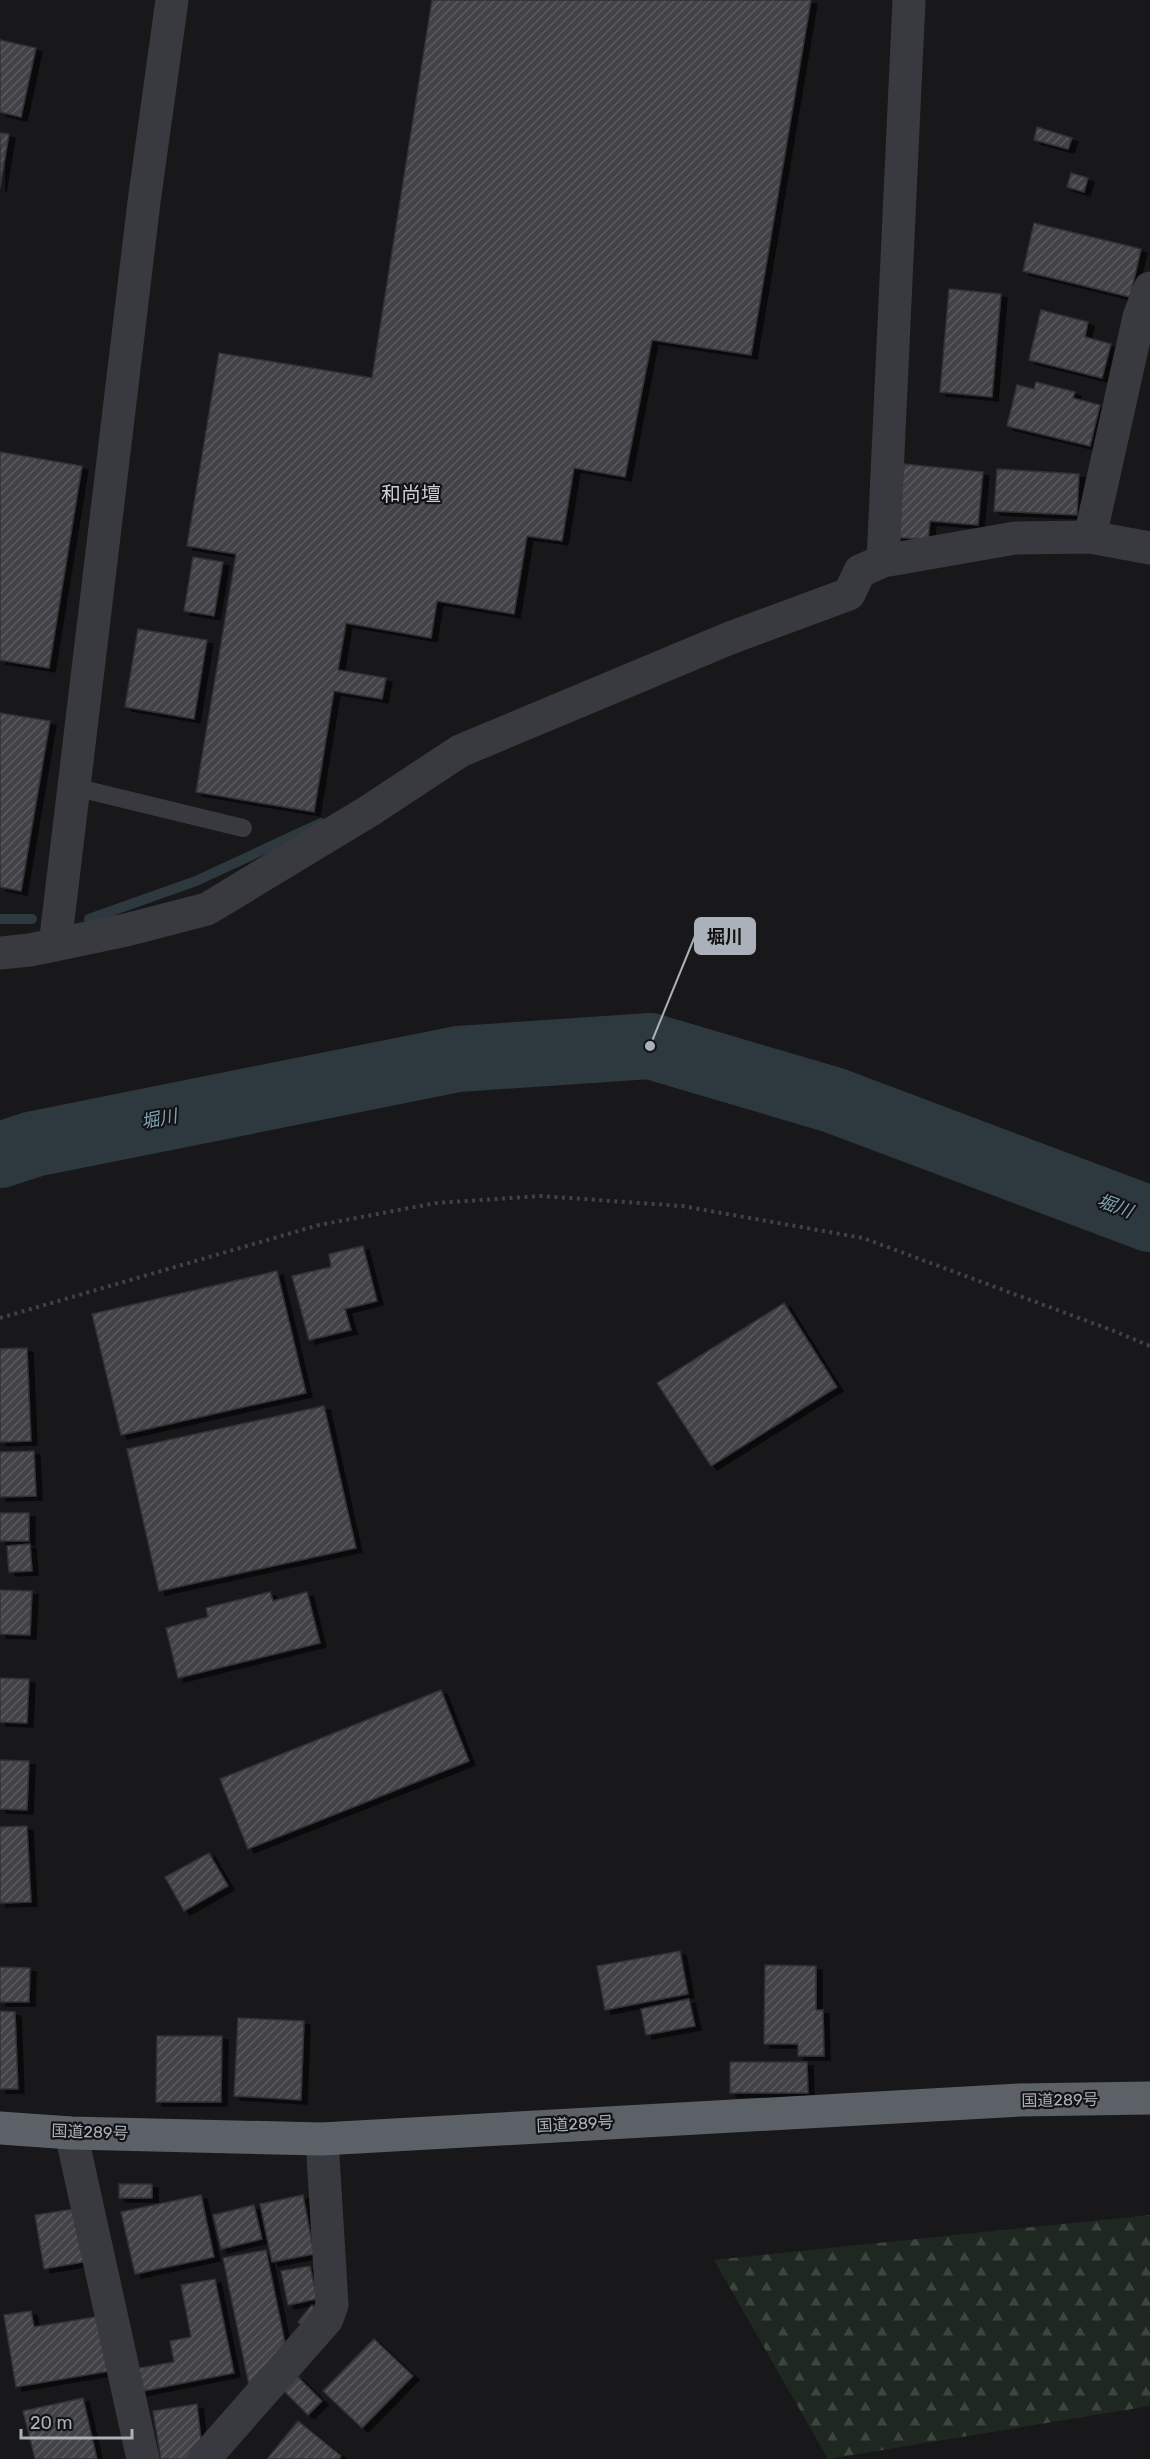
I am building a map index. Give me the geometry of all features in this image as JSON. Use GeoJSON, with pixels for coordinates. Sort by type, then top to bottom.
{"type":"FeatureCollection","features":[{"type":"Feature","properties":{"kind":"highway","name":"国道289号"},"geometry":{"type":"LineString","coordinates":[[0,2128],[71,2133],[322,2139],[1020,2100],[1150,2098]]}},
{"type":"Feature","properties":{"kind":"street"},"geometry":{"type":"LineString","coordinates":[[55,945],[144,202],[172,0]]}},
{"type":"Feature","properties":{"kind":"street"},"geometry":{"type":"LineString","coordinates":[[883,561],[909,0]]}},
{"type":"Feature","properties":{"kind":"street"},"geometry":{"type":"LineString","coordinates":[[1090,537],[1139,317],[1150,288]]}},
{"type":"Feature","properties":{"kind":"street"},"geometry":{"type":"LineString","coordinates":[[0,953],[55,945],[126,930],[207,909],[369,811],[460,751],[719,642],[849,594],[860,572],[883,561],[1015,538],[1090,537],[1150,548]]}},
{"type":"Feature","properties":{"kind":"street"},"geometry":{"type":"LineString","coordinates":[[71,2133],[143,2459]]}},
{"type":"Feature","properties":{"kind":"street"},"geometry":{"type":"LineString","coordinates":[[204,2459],[327,2319],[332,2305],[322,2139]]}},
{"type":"Feature","properties":{"kind":"lane"},"geometry":{"type":"LineString","coordinates":[[74,787],[243,828]]}},
{"type":"Feature","properties":{"kind":"path"},"geometry":{"type":"LineString","coordinates":[[0,1318],[319,1225],[436,1203],[541,1196],[682,1206],[863,1238],[1114,1330],[1150,1346]]}},
{"type":"Feature","properties":{"kind":"green space"},"geometry":{"type":"Polygon","coordinates":[[[1150,2215],[1150,2406],[828,2459],[714,2260],[1150,2215]]]}},
{"type":"Feature","properties":{"kind":"building"},"geometry":{"type":"Polygon","coordinates":[[[432,0],[811,0],[751,355],[652,340],[625,477],[574,468],[562,541],[527,536],[514,614],[437,601],[431,638],[346,623],[338,670],[386,678],[382,699],[334,691],[314,812],[196,792],[236,554],[187,546],[219,353],[372,378],[432,0]]]}},
{"type":"Feature","properties":{"kind":"building"},"geometry":{"type":"Polygon","coordinates":[[[0,40],[36,48],[21,117],[0,112],[0,40]]]}},
{"type":"Feature","properties":{"kind":"building"},"geometry":{"type":"Polygon","coordinates":[[[1037,127],[1072,138],[1068,149],[1034,140],[1037,127]]]}},
{"type":"Feature","properties":{"kind":"building"},"geometry":{"type":"Polygon","coordinates":[[[0,133],[9,134],[0,188],[0,133]]]}},
{"type":"Feature","properties":{"kind":"building"},"geometry":{"type":"Polygon","coordinates":[[[1071,173],[1088,178],[1084,192],[1067,187],[1071,173]]]}},
{"type":"Feature","properties":{"kind":"building"},"geometry":{"type":"Polygon","coordinates":[[[1034,223],[1141,249],[1130,297],[1023,271],[1034,223]]]}},
{"type":"Feature","properties":{"kind":"building"},"geometry":{"type":"Polygon","coordinates":[[[949,289],[1001,294],[992,397],[940,392],[949,289]]]}},
{"type":"Feature","properties":{"kind":"building"},"geometry":{"type":"Polygon","coordinates":[[[1041,310],[1088,322],[1085,337],[1111,344],[1102,378],[1029,360],[1041,310]]]}},
{"type":"Feature","properties":{"kind":"building"},"geometry":{"type":"Polygon","coordinates":[[[1036,382],[1075,392],[1073,398],[1100,405],[1090,446],[1007,426],[1017,385],[1034,389],[1036,382]]]}},
{"type":"Feature","properties":{"kind":"building"},"geometry":{"type":"Polygon","coordinates":[[[0,452],[82,466],[49,668],[0,660],[0,452]]]}},
{"type":"Feature","properties":{"kind":"building"},"geometry":{"type":"Polygon","coordinates":[[[904,464],[983,472],[978,525],[930,521],[928,540],[896,537],[904,464]]]}},
{"type":"Feature","properties":{"kind":"building"},"geometry":{"type":"Polygon","coordinates":[[[997,469],[1079,474],[1077,515],[994,511],[997,469]]]}},
{"type":"Feature","properties":{"kind":"building"},"geometry":{"type":"Polygon","coordinates":[[[193,557],[223,562],[214,616],[184,611],[193,557]]]}},
{"type":"Feature","properties":{"kind":"building"},"geometry":{"type":"Polygon","coordinates":[[[138,629],[207,640],[194,719],[125,707],[138,629]]]}},
{"type":"Feature","properties":{"kind":"building"},"geometry":{"type":"Polygon","coordinates":[[[0,713],[50,721],[21,891],[0,887],[0,713]]]}},
{"type":"Feature","properties":{"kind":"building"},"geometry":{"type":"Polygon","coordinates":[[[363,1246],[377,1301],[345,1309],[351,1330],[309,1340],[292,1276],[331,1267],[329,1254],[363,1246]]]}},
{"type":"Feature","properties":{"kind":"building"},"geometry":{"type":"Polygon","coordinates":[[[277,1271],[306,1393],[121,1435],[92,1314],[277,1271]]]}},
{"type":"Feature","properties":{"kind":"building"},"geometry":{"type":"Polygon","coordinates":[[[784,1303],[837,1387],[711,1466],[657,1383],[784,1303]]]}},
{"type":"Feature","properties":{"kind":"building"},"geometry":{"type":"Polygon","coordinates":[[[27,1348],[31,1441],[0,1442],[0,1349],[27,1348]]]}},
{"type":"Feature","properties":{"kind":"building"},"geometry":{"type":"Polygon","coordinates":[[[324,1406],[356,1548],[159,1591],[127,1449],[324,1406]]]}},
{"type":"Feature","properties":{"kind":"building"},"geometry":{"type":"Polygon","coordinates":[[[34,1451],[36,1496],[0,1497],[0,1452],[34,1451]]]}},
{"type":"Feature","properties":{"kind":"building"},"geometry":{"type":"Polygon","coordinates":[[[0,1513],[29,1513],[29,1541],[0,1541],[0,1513]]]}},
{"type":"Feature","properties":{"kind":"building"},"geometry":{"type":"Polygon","coordinates":[[[30,1544],[32,1571],[9,1572],[7,1546],[30,1544]]]}},
{"type":"Feature","properties":{"kind":"building"},"geometry":{"type":"Polygon","coordinates":[[[0,1590],[32,1591],[30,1635],[0,1634],[0,1590]]]}},
{"type":"Feature","properties":{"kind":"building"},"geometry":{"type":"Polygon","coordinates":[[[270,1592],[273,1601],[307,1592],[320,1643],[178,1678],[166,1628],[208,1617],[206,1608],[270,1592]]]}},
{"type":"Feature","properties":{"kind":"building"},"geometry":{"type":"Polygon","coordinates":[[[0,1678],[29,1679],[27,1723],[0,1722],[0,1678]]]}},
{"type":"Feature","properties":{"kind":"building"},"geometry":{"type":"Polygon","coordinates":[[[441,1690],[469,1761],[248,1849],[220,1779],[441,1690]]]}},
{"type":"Feature","properties":{"kind":"building"},"geometry":{"type":"Polygon","coordinates":[[[0,1760],[29,1761],[27,1810],[0,1809],[0,1760]]]}},
{"type":"Feature","properties":{"kind":"building"},"geometry":{"type":"Polygon","coordinates":[[[27,1826],[31,1902],[0,1903],[0,1827],[27,1826]]]}},
{"type":"Feature","properties":{"kind":"building"},"geometry":{"type":"Polygon","coordinates":[[[209,1853],[228,1886],[184,1911],[165,1877],[209,1853]]]}},
{"type":"Feature","properties":{"kind":"building"},"geometry":{"type":"Polygon","coordinates":[[[680,1951],[688,1994],[605,2010],[597,1966],[680,1951]]]}},
{"type":"Feature","properties":{"kind":"building"},"geometry":{"type":"Polygon","coordinates":[[[765,1965],[816,1966],[816,2010],[823,2010],[824,2056],[798,2056],[798,2044],[764,2044],[765,1965]]]}},
{"type":"Feature","properties":{"kind":"building"},"geometry":{"type":"Polygon","coordinates":[[[0,1967],[30,1968],[29,2002],[0,2002],[0,1967]]]}},
{"type":"Feature","properties":{"kind":"building"},"geometry":{"type":"Polygon","coordinates":[[[689,1999],[695,2026],[646,2035],[641,2009],[689,1999]]]}},
{"type":"Feature","properties":{"kind":"building"},"geometry":{"type":"Polygon","coordinates":[[[0,2011],[15,2012],[18,2089],[0,2089],[0,2011]]]}},
{"type":"Feature","properties":{"kind":"building"},"geometry":{"type":"Polygon","coordinates":[[[238,2018],[304,2021],[301,2100],[234,2096],[238,2018]]]}},
{"type":"Feature","properties":{"kind":"building"},"geometry":{"type":"Polygon","coordinates":[[[157,2036],[222,2036],[221,2102],[156,2102],[157,2036]]]}},
{"type":"Feature","properties":{"kind":"building"},"geometry":{"type":"Polygon","coordinates":[[[730,2062],[807,2062],[808,2093],[730,2093],[730,2062]]]}},
{"type":"Feature","properties":{"kind":"building"},"geometry":{"type":"Polygon","coordinates":[[[119,2184],[152,2184],[152,2198],[119,2198],[119,2184]]]}},
{"type":"Feature","properties":{"kind":"building"},"geometry":{"type":"Polygon","coordinates":[[[201,2195],[214,2257],[135,2274],[121,2212],[201,2195]]]}},
{"type":"Feature","properties":{"kind":"building"},"geometry":{"type":"Polygon","coordinates":[[[303,2195],[314,2254],[272,2262],[260,2204],[303,2195]]]}},
{"type":"Feature","properties":{"kind":"building"},"geometry":{"type":"Polygon","coordinates":[[[254,2205],[262,2239],[221,2249],[213,2215],[254,2205]]]}},
{"type":"Feature","properties":{"kind":"building"},"geometry":{"type":"Polygon","coordinates":[[[80,2208],[89,2261],[44,2269],[35,2215],[80,2208]]]}},
{"type":"Feature","properties":{"kind":"building"},"geometry":{"type":"Polygon","coordinates":[[[266,2250],[286,2348],[251,2395],[223,2258],[266,2250]]]}},
{"type":"Feature","properties":{"kind":"building"},"geometry":{"type":"Polygon","coordinates":[[[310,2266],[317,2299],[288,2305],[281,2271],[310,2266]]]}},
{"type":"Feature","properties":{"kind":"building"},"geometry":{"type":"Polygon","coordinates":[[[215,2279],[234,2373],[138,2392],[134,2369],[174,2362],[170,2341],[191,2337],[181,2285],[215,2279]]]}},
{"type":"Feature","properties":{"kind":"building"},"geometry":{"type":"Polygon","coordinates":[[[312,2305],[322,2314],[308,2330],[298,2322],[312,2305]]]}},
{"type":"Feature","properties":{"kind":"building"},"geometry":{"type":"Polygon","coordinates":[[[31,2311],[34,2327],[101,2316],[110,2371],[16,2387],[4,2315],[31,2311]]]}},
{"type":"Feature","properties":{"kind":"building"},"geometry":{"type":"Polygon","coordinates":[[[374,2339],[413,2376],[362,2428],[323,2391],[374,2339]]]}},
{"type":"Feature","properties":{"kind":"building"},"geometry":{"type":"Polygon","coordinates":[[[297,2376],[322,2401],[308,2415],[283,2390],[297,2376]]]}},
{"type":"Feature","properties":{"kind":"building"},"geometry":{"type":"Polygon","coordinates":[[[83,2398],[97,2459],[35,2459],[23,2411],[83,2398]]]}},
{"type":"Feature","properties":{"kind":"building"},"geometry":{"type":"Polygon","coordinates":[[[197,2404],[202,2449],[195,2459],[161,2459],[153,2411],[197,2404]]]}},
{"type":"Feature","properties":{"kind":"building"},"geometry":{"type":"Polygon","coordinates":[[[298,2421],[341,2456],[339,2459],[267,2459],[298,2421]]]}},
{"type":"Feature","properties":{"kind":"waterway"},"geometry":{"type":"LineString","coordinates":[[89,919],[196,881],[321,823]]}},
{"type":"Feature","properties":{"kind":"waterway"},"geometry":{"type":"LineString","coordinates":[[0,919],[32,919]]}},
{"type":"Feature","properties":{"kind":"waterway","name":"堀川"},"geometry":{"type":"LineString","coordinates":[[0,1155],[34,1144],[458,1059],[650,1046],[833,1100],[1150,1219]]}},
{"type":"Feature","properties":{"kind":"place","name":"堀川"},"geometry":{"type":"Point","coordinates":[650,1046]}},
{"type":"Feature","properties":{"kind":"district","name":"和尚壇"},"geometry":{"type":"Point","coordinates":[411,494]}}]}
